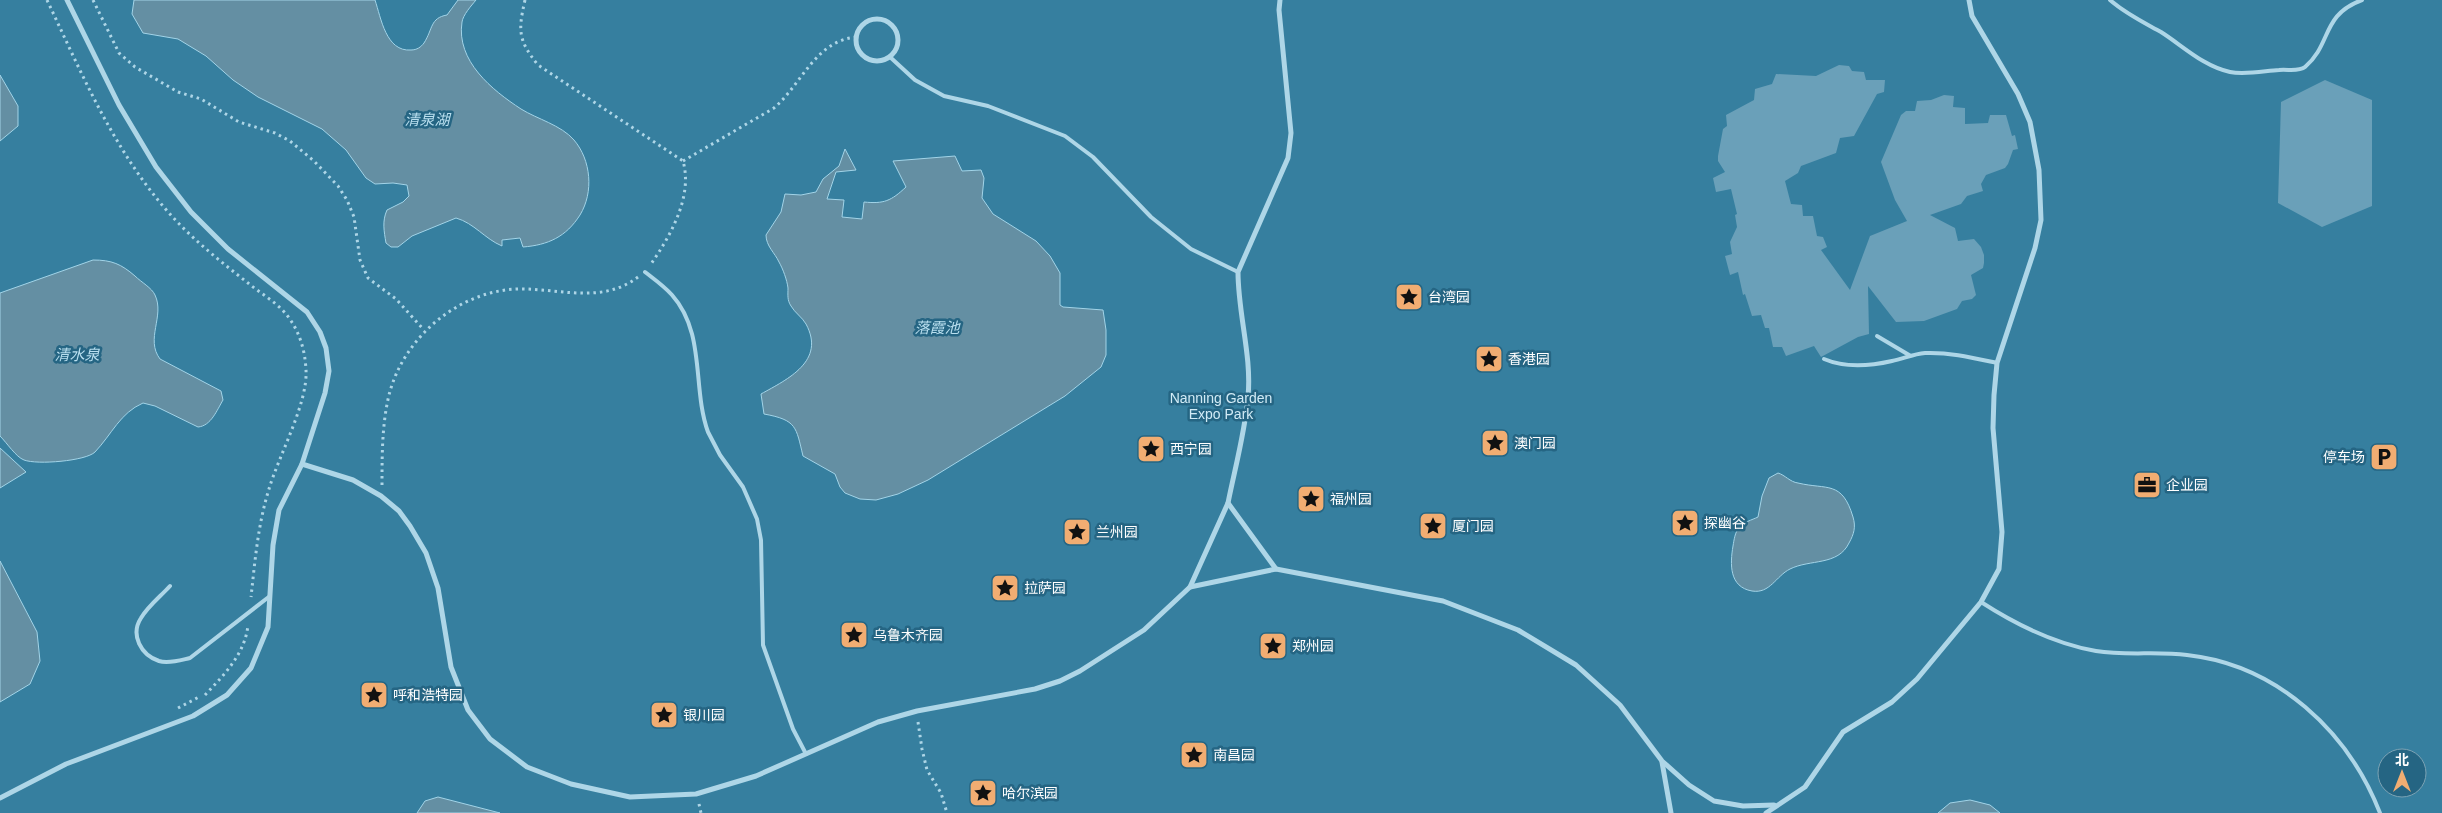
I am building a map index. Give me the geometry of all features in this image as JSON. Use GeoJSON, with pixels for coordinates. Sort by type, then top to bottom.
{"type":"FeatureCollection","features":[{"type":"Feature","properties":{"kind":"street"},"geometry":{"type":"LineString","coordinates":[[0,798],[66,764],[193,716],[227,695],[251,668],[268,627],[273,545],[279,510],[302,464],[325,394],[328,378],[326,348],[320,332],[307,312],[228,249],[190,212],[156,167],[119,105],[67,0]]}},
{"type":"Feature","properties":{"kind":"street"},"geometry":{"type":"LineString","coordinates":[[302,464],[353,480],[381,496],[399,511],[426,553],[438,588],[451,666],[468,710],[490,739],[527,767],[571,784],[630,797],[696,794],[756,776],[878,722],[917,711],[1035,689],[1060,681],[1080,671],[1144,630],[1190,587],[1228,502],[1248,397],[1248,367],[1238,290],[1238,272],[1288,158],[1291,134],[1279,10],[1280,0]]}},
{"type":"Feature","properties":{"kind":"street"},"geometry":{"type":"LineString","coordinates":[[1766,813],[1805,787],[1843,732],[1892,702],[1917,679],[1981,602],[1999,569],[2002,548],[1993,428],[1997,363],[2035,248],[2040,220],[2040,170],[2030,122],[2021,101],[1972,16],[1969,0]]}},
{"type":"Feature","properties":{"kind":"street"},"geometry":{"type":"LineString","coordinates":[[875,19],[888,22],[894,26],[898,39],[895,52],[890,57],[876,61],[869,60],[858,51],[856,37],[858,30],[868,20],[875,19]]}},
{"type":"Feature","properties":{"kind":"street"},"geometry":{"type":"LineString","coordinates":[[1228,502],[1276,569]]}},
{"type":"Feature","properties":{"kind":"street"},"geometry":{"type":"LineString","coordinates":[[1190,587],[1276,569],[1443,601],[1518,630],[1576,665],[1620,705],[1662,761],[1689,785],[1714,801],[1743,806],[1776,805]]}},
{"type":"Feature","properties":{"kind":"street"},"geometry":{"type":"LineString","coordinates":[[1662,761],[1671,813]]}},
{"type":"Feature","properties":{"kind":"lane"},"geometry":{"type":"LineString","coordinates":[[2110,0],[2126,14],[2161,32],[2205,62],[2230,72],[2241,73],[2302,69],[2316,57],[2336,15],[2348,5],[2362,0]]}},
{"type":"Feature","properties":{"kind":"lane"},"geometry":{"type":"LineString","coordinates":[[890,57],[916,80],[944,96],[988,106],[1065,136],[1093,157],[1151,217],[1191,249],[1238,272]]}},
{"type":"Feature","properties":{"kind":"lane"},"geometry":{"type":"LineString","coordinates":[[645,272],[672,295],[682,309],[696,350],[704,421],[708,432],[753,505],[761,540],[762,645],[793,728],[806,754]]}},
{"type":"Feature","properties":{"kind":"lane"},"geometry":{"type":"LineString","coordinates":[[1876,336],[1909,355]]}},
{"type":"Feature","properties":{"kind":"lane"},"geometry":{"type":"LineString","coordinates":[[1824,359],[1836,364],[1854,365],[1894,361],[1909,355],[1926,353],[1960,355],[1997,363]]}},
{"type":"Feature","properties":{"kind":"lane"},"geometry":{"type":"LineString","coordinates":[[170,586],[141,618],[136,630],[138,644],[147,654],[160,662],[175,662],[190,658],[270,596]]}},
{"type":"Feature","properties":{"kind":"lane"},"geometry":{"type":"LineString","coordinates":[[1981,602],[2003,616],[2078,647],[2119,653],[2188,655],[2222,662],[2255,673],[2283,690],[2311,711],[2335,736],[2357,765],[2380,813]]}},
{"type":"Feature","properties":{"kind":"path"},"geometry":{"type":"LineString","coordinates":[[47,0],[97,106],[134,169],[169,213],[206,250],[285,314],[298,333],[304,350],[306,372],[303,395],[269,488],[263,510],[246,639],[229,669],[205,694],[175,709]]}},
{"type":"Feature","properties":{"kind":"path"},"geometry":{"type":"LineString","coordinates":[[93,0],[110,40],[119,53],[135,67],[178,92],[201,99],[239,122],[290,141],[314,161],[338,186],[347,200],[354,217],[360,260],[368,278],[396,299],[424,330]]}},
{"type":"Feature","properties":{"kind":"path"},"geometry":{"type":"LineString","coordinates":[[381,496],[383,441],[389,394],[402,363],[424,330],[454,309],[485,292],[523,289],[589,294],[612,290],[631,282],[645,272],[682,209],[687,172],[684,161],[538,64],[523,46],[520,22],[525,0]]}},
{"type":"Feature","properties":{"kind":"path"},"geometry":{"type":"LineString","coordinates":[[684,161],[774,108],[784,99],[827,46],[844,38],[856,37]]}},
{"type":"Feature","properties":{"kind":"path"},"geometry":{"type":"LineString","coordinates":[[917,711],[922,750],[927,770],[941,793],[947,813]]}},
{"type":"Feature","properties":{"kind":"green space","name":"Nanning Garden Expo Park"},"geometry":{"type":"Polygon","coordinates":[[[0,0],[2442,0],[2442,813],[0,813],[0,0]]]}},
{"type":"Feature","properties":{"kind":"water","name":"清泉湖"},"geometry":{"type":"Polygon","coordinates":[[[134,0],[375,0],[382,24],[390,40],[396,46],[411,50],[417,49],[423,44],[435,21],[447,15],[458,0],[476,0],[462,22],[462,36],[470,62],[478,73],[499,93],[527,113],[562,130],[580,148],[587,166],[589,186],[580,215],[569,229],[556,238],[548,242],[523,247],[520,238],[502,240],[502,246],[456,218],[412,236],[398,247],[391,247],[386,243],[385,214],[387,210],[403,202],[409,196],[407,185],[393,183],[375,184],[366,178],[346,150],[322,129],[258,97],[233,80],[206,56],[178,39],[143,33],[132,14],[134,0]]]}},
{"type":"Feature","properties":{"kind":"water"},"geometry":{"type":"Polygon","coordinates":[[[0,75],[18,106],[18,126],[0,141],[0,75]]]}},
{"type":"Feature","properties":{"kind":"water","name":"落霞池"},"geometry":{"type":"Polygon","coordinates":[[[845,149],[856,170],[836,172],[827,199],[844,200],[842,217],[862,219],[864,202],[882,202],[896,196],[906,187],[893,161],[955,156],[962,171],[981,170],[984,178],[982,198],[993,214],[1036,241],[1050,256],[1060,273],[1060,305],[1063,307],[1103,310],[1106,330],[1106,355],[1101,367],[1065,396],[928,480],[898,494],[876,500],[860,499],[845,493],[840,487],[835,474],[803,456],[799,438],[793,426],[783,419],[764,414],[761,394],[782,382],[801,367],[808,358],[811,348],[811,337],[806,324],[790,304],[785,275],[769,246],[766,235],[781,212],[785,194],[801,195],[816,192],[823,179],[839,166],[845,149]]]}},
{"type":"Feature","properties":{"kind":"water","name":"清水泉"},"geometry":{"type":"Polygon","coordinates":[[[93,260],[111,262],[121,266],[151,290],[155,295],[157,303],[158,311],[154,344],[160,359],[221,391],[223,400],[210,421],[198,427],[155,406],[143,403],[128,412],[95,452],[90,455],[61,461],[39,462],[24,460],[0,436],[0,293],[93,260]]]}},
{"type":"Feature","properties":{"kind":"water"},"geometry":{"type":"Polygon","coordinates":[[[0,448],[26,472],[0,488],[0,448]]]}},
{"type":"Feature","properties":{"kind":"water"},"geometry":{"type":"Polygon","coordinates":[[[1778,473],[1795,482],[1832,489],[1844,497],[1849,505],[1854,521],[1852,537],[1844,550],[1831,559],[1790,569],[1764,590],[1752,591],[1744,589],[1735,580],[1733,574],[1731,560],[1734,539],[1741,526],[1758,517],[1762,496],[1769,478],[1778,473]]]}},
{"type":"Feature","properties":{"kind":"water"},"geometry":{"type":"Polygon","coordinates":[[[0,561],[37,632],[40,661],[30,684],[0,702],[0,561]]]}},
{"type":"Feature","properties":{"kind":"water"},"geometry":{"type":"Polygon","coordinates":[[[438,797],[500,813],[417,813],[425,801],[438,797]]]}},
{"type":"Feature","properties":{"kind":"water"},"geometry":{"type":"Polygon","coordinates":[[[1970,800],[1990,805],[2000,813],[1938,813],[1950,803],[1970,800]]]}},
{"type":"Feature","properties":{"kind":"building"},"geometry":{"type":"Polygon","coordinates":[[[1839,65],[1849,66],[1852,71],[1864,72],[1866,80],[1885,80],[1884,92],[1877,94],[1854,136],[1840,138],[1836,153],[1801,166],[1798,173],[1785,181],[1791,204],[1802,205],[1803,216],[1813,216],[1817,236],[1823,237],[1827,247],[1821,250],[1850,290],[1870,236],[1907,221],[1895,200],[1881,162],[1901,115],[1906,111],[1915,111],[1917,101],[1931,100],[1944,95],[1954,96],[1953,107],[1965,108],[1965,124],[1988,123],[1990,115],[2006,115],[2012,136],[2015,135],[2018,149],[2013,150],[2005,168],[1986,175],[1981,184],[1983,191],[1967,196],[1961,204],[1930,215],[1955,228],[1958,241],[1974,239],[1981,247],[1984,263],[1983,268],[1971,275],[1976,295],[1972,299],[1962,301],[1957,309],[1924,321],[1896,322],[1868,286],[1869,334],[1858,337],[1821,357],[1814,346],[1786,356],[1782,347],[1773,347],[1769,328],[1765,328],[1761,315],[1752,316],[1745,294],[1743,295],[1738,272],[1730,275],[1725,256],[1732,254],[1730,242],[1737,227],[1735,215],[1737,214],[1731,189],[1716,192],[1713,178],[1725,172],[1718,161],[1718,156],[1723,129],[1727,126],[1726,115],[1754,100],[1755,89],[1772,84],[1776,74],[1816,76],[1839,65]]]}},
{"type":"Feature","properties":{"kind":"building"},"geometry":{"type":"Polygon","coordinates":[[[2325,80],[2372,100],[2372,206],[2322,227],[2278,203],[2281,102],[2325,80]]]}},
{"type":"Feature","properties":{"kind":"place","name":"台湾园"},"geometry":{"type":"Point","coordinates":[1409,297]}},
{"type":"Feature","properties":{"kind":"place","name":"香港园"},"geometry":{"type":"Point","coordinates":[1489,359]}},
{"type":"Feature","properties":{"kind":"place","name":"澳门园"},"geometry":{"type":"Point","coordinates":[1495,443]}},
{"type":"Feature","properties":{"kind":"place","name":"西宁园"},"geometry":{"type":"Point","coordinates":[1151,449]}},
{"type":"Feature","properties":{"kind":"place","name":"停车场"},"geometry":{"type":"Point","coordinates":[2384,457]}},
{"type":"Feature","properties":{"kind":"place","name":"企业园"},"geometry":{"type":"Point","coordinates":[2147,485]}},
{"type":"Feature","properties":{"kind":"place","name":"福州园"},"geometry":{"type":"Point","coordinates":[1311,499]}},
{"type":"Feature","properties":{"kind":"place","name":"探幽谷"},"geometry":{"type":"Point","coordinates":[1685,523]}},
{"type":"Feature","properties":{"kind":"place","name":"厦门园"},"geometry":{"type":"Point","coordinates":[1433,526]}},
{"type":"Feature","properties":{"kind":"place","name":"兰州园"},"geometry":{"type":"Point","coordinates":[1077,532]}},
{"type":"Feature","properties":{"kind":"place","name":"拉萨园"},"geometry":{"type":"Point","coordinates":[1005,588]}},
{"type":"Feature","properties":{"kind":"place","name":"乌鲁木齐园"},"geometry":{"type":"Point","coordinates":[854,635]}},
{"type":"Feature","properties":{"kind":"place","name":"郑州园"},"geometry":{"type":"Point","coordinates":[1273,646]}},
{"type":"Feature","properties":{"kind":"place","name":"呼和浩特园"},"geometry":{"type":"Point","coordinates":[374,695]}},
{"type":"Feature","properties":{"kind":"place","name":"银川园"},"geometry":{"type":"Point","coordinates":[664,715]}},
{"type":"Feature","properties":{"kind":"place","name":"南昌园"},"geometry":{"type":"Point","coordinates":[1194,755]}},
{"type":"Feature","properties":{"kind":"place","name":"哈尔滨园"},"geometry":{"type":"Point","coordinates":[983,793]}}]}
